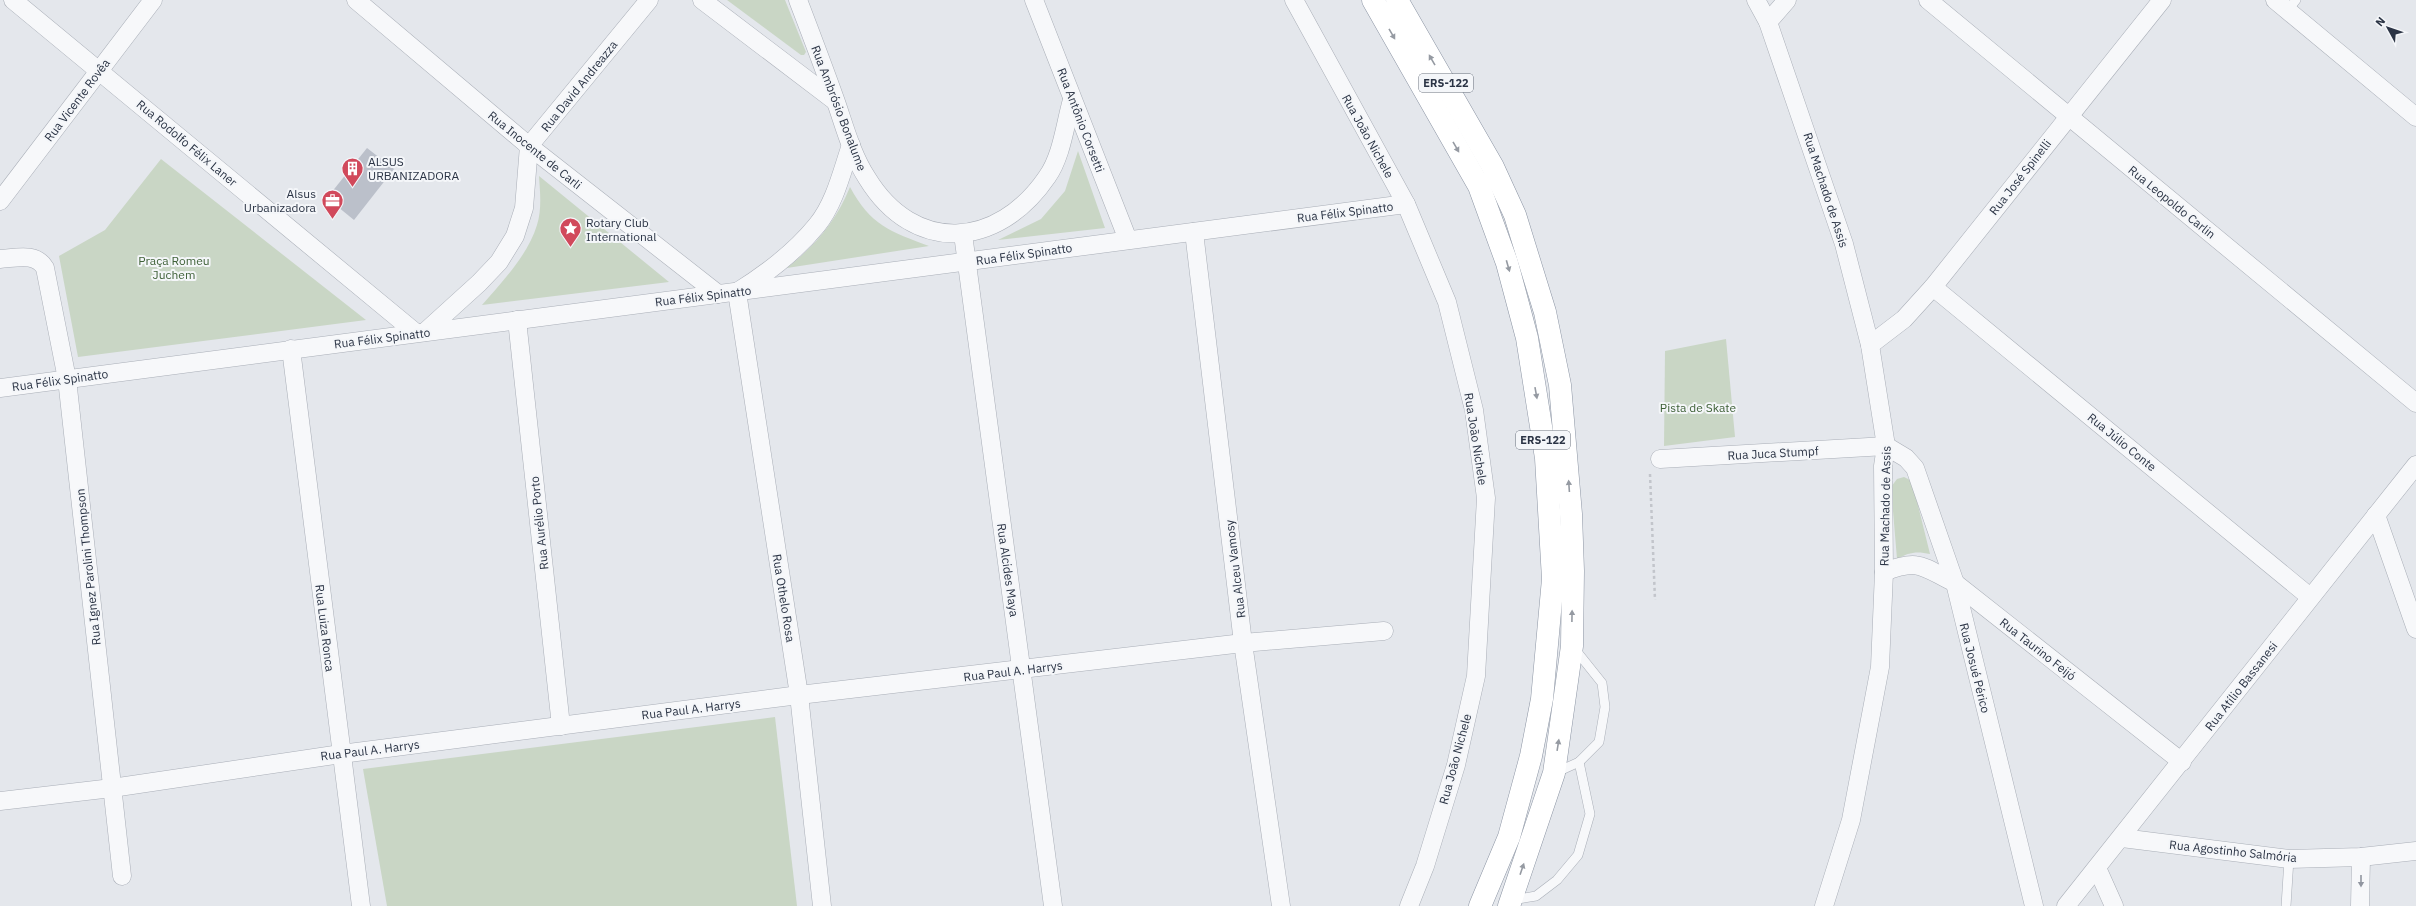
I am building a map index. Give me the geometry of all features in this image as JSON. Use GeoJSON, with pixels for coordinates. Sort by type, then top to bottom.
{"type":"FeatureCollection","features":[{"type":"Feature","properties":{"kind":"highway","name":"ERS-122"},"geometry":{"type":"LineString","coordinates":[[1373,0],[1478,186],[1507,263],[1527,338],[1546,458],[1553,579],[1542,699],[1531,756],[1508,837],[1480,906]]}},
{"type":"Feature","properties":{"kind":"highway","name":"ERS-122"},"geometry":{"type":"LineString","coordinates":[[1397,0],[1493,166],[1515,215],[1545,312],[1560,385],[1566,447],[1573,564],[1572,646],[1554,774],[1510,903]]}},
{"type":"Feature","properties":{"kind":"street","name":"Rua Rodolfo Félix Laner"},"geometry":{"type":"LineString","coordinates":[[13,0],[421,332]]}},
{"type":"Feature","properties":{"kind":"street","name":"Rua Vicente Rovêa"},"geometry":{"type":"LineString","coordinates":[[0,201],[153,0]]}},
{"type":"Feature","properties":{"kind":"street","name":"Rua Inocente de Carli"},"geometry":{"type":"LineString","coordinates":[[356,0],[528,146],[718,294]]}},
{"type":"Feature","properties":{"kind":"street","name":"Rua David Andreazza"},"geometry":{"type":"LineString","coordinates":[[528,146],[649,0]]}},
{"type":"Feature","properties":{"kind":"street"},"geometry":{"type":"LineString","coordinates":[[702,0],[835,100]]}},
{"type":"Feature","properties":{"kind":"street","name":"Rua Ambrósio Bonalume"},"geometry":{"type":"LineString","coordinates":[[798,0],[851,145],[867,178],[886,202],[907,219],[940,234],[963,234],[992,226],[1022,206],[1048,177],[1058,151],[1072,100]]}},
{"type":"Feature","properties":{"kind":"street","name":"Rua Antônio Corsetti"},"geometry":{"type":"LineString","coordinates":[[1034,0],[1128,240]]}},
{"type":"Feature","properties":{"kind":"street","name":"Rua João Nichele"},"geometry":{"type":"LineString","coordinates":[[1294,0],[1406,204],[1447,302],[1474,410],[1486,498],[1476,676],[1456,765],[1425,866],[1409,906]]}},
{"type":"Feature","properties":{"kind":"street","name":"Rua Machado de Assis"},"geometry":{"type":"LineString","coordinates":[[1756,0],[1768,22],[1844,244],[1870,345],[1886,446],[1883,485],[1884,572],[1880,667],[1851,820],[1824,906]]}},
{"type":"Feature","properties":{"kind":"street"},"geometry":{"type":"LineString","coordinates":[[1768,22],[1787,0]]}},
{"type":"Feature","properties":{"kind":"street","name":"Rua Leopoldo Carlin"},"geometry":{"type":"LineString","coordinates":[[1928,0],[2416,403]]}},
{"type":"Feature","properties":{"kind":"street","name":"Rua José Spinelli"},"geometry":{"type":"LineString","coordinates":[[1870,345],[1900,323],[1933,287],[2162,0]]}},
{"type":"Feature","properties":{"kind":"street"},"geometry":{"type":"LineString","coordinates":[[2286,3],[2416,117]]}},
{"type":"Feature","properties":{"kind":"street"},"geometry":{"type":"LineString","coordinates":[[737,292],[762,276],[818,224],[831,201],[851,145]]}},
{"type":"Feature","properties":{"kind":"street"},"geometry":{"type":"LineString","coordinates":[[421,332],[479,283],[499,262],[515,236],[524,208],[528,146]]}},
{"type":"Feature","properties":{"kind":"street","name":"Rua Félix Spinatto"},"geometry":{"type":"LineString","coordinates":[[0,388],[1406,204]]}},
{"type":"Feature","properties":{"kind":"street","name":"Rua Alceu Vamosy"},"geometry":{"type":"LineString","coordinates":[[1194,232],[1243,643],[1281,906]]}},
{"type":"Feature","properties":{"kind":"street","name":"Rua Alcides Maya"},"geometry":{"type":"LineString","coordinates":[[963,234],[1053,906]]}},
{"type":"Feature","properties":{"kind":"street","name":"Rua Ignez Parolini Thompson"},"geometry":{"type":"LineString","coordinates":[[0,259],[34,258],[41,261],[45,268],[67,379],[122,876]]}},
{"type":"Feature","properties":{"kind":"street","name":"Rua Júlio Conte"},"geometry":{"type":"LineString","coordinates":[[1933,287],[2310,597]]}},
{"type":"Feature","properties":{"kind":"street","name":"Rua Othelo Rosa"},"geometry":{"type":"LineString","coordinates":[[737,292],[799,695],[822,906]]}},
{"type":"Feature","properties":{"kind":"street","name":"Rua Aurélio Porto"},"geometry":{"type":"LineString","coordinates":[[517,320],[561,726]]}},
{"type":"Feature","properties":{"kind":"street","name":"Rua Luiza Ronca"},"geometry":{"type":"LineString","coordinates":[[291,349],[361,906]]}},
{"type":"Feature","properties":{"kind":"street","name":"Rua Juca Stumpf"},"geometry":{"type":"LineString","coordinates":[[1660,459],[1886,446]]}},
{"type":"Feature","properties":{"kind":"street","name":"Rua Josué Périco"},"geometry":{"type":"LineString","coordinates":[[1886,446],[1906,458],[1915,468],[1955,584],[2034,906]]}},
{"type":"Feature","properties":{"kind":"street","name":"Rua Atílio Bassanesi"},"geometry":{"type":"LineString","coordinates":[[2066,906],[2122,838],[2310,597],[2416,465]]}},
{"type":"Feature","properties":{"kind":"street"},"geometry":{"type":"LineString","coordinates":[[2376,515],[2416,629]]}},
{"type":"Feature","properties":{"kind":"street","name":"Rua Taurino Feijó"},"geometry":{"type":"LineString","coordinates":[[1884,572],[1903,564],[1916,564],[1955,584],[2182,762]]}},
{"type":"Feature","properties":{"kind":"street","name":"Rua Paul A. Harrys"},"geometry":{"type":"LineString","coordinates":[[0,801],[112,788],[341,754],[799,695],[1243,643],[1384,631]]}},
{"type":"Feature","properties":{"kind":"street","name":"Rua Agostinho Salmória"},"geometry":{"type":"LineString","coordinates":[[2122,838],[2289,859],[2361,857],[2416,851]]}},
{"type":"Feature","properties":{"kind":"street"},"geometry":{"type":"LineString","coordinates":[[2360,906],[2361,857]]}},
{"type":"Feature","properties":{"kind":"street"},"geometry":{"type":"LineString","coordinates":[[2098,868],[2114,906]]}},
{"type":"Feature","properties":{"kind":"lane"},"geometry":{"type":"LineString","coordinates":[[1554,774],[1579,762],[1599,742],[1606,707],[1602,683],[1572,646]]}},
{"type":"Feature","properties":{"kind":"lane"},"geometry":{"type":"LineString","coordinates":[[1510,903],[1536,896],[1557,880],[1578,855],[1590,814],[1579,762]]}},
{"type":"Feature","properties":{"kind":"lane"},"geometry":{"type":"LineString","coordinates":[[2286,906],[2289,859]]}},
{"type":"Feature","properties":{"kind":"path"},"geometry":{"type":"LineString","coordinates":[[1655,600],[1650,471],[1660,459]]}},
{"type":"Feature","properties":{"kind":"green space"},"geometry":{"type":"Polygon","coordinates":[[[727,0],[785,0],[806,52],[804,55],[801,55],[727,0]]]}},
{"type":"Feature","properties":{"kind":"green space"},"geometry":{"type":"Polygon","coordinates":[[[1078,151],[1105,228],[998,240],[1041,219],[1065,191],[1078,151]]]}},
{"type":"Feature","properties":{"kind":"green space","name":"Praça Romeu Juchem"},"geometry":{"type":"Polygon","coordinates":[[[161,159],[366,320],[78,357],[59,256],[105,230],[161,159]]]}},
{"type":"Feature","properties":{"kind":"green space"},"geometry":{"type":"Polygon","coordinates":[[[539,176],[669,282],[482,305],[514,268],[533,236],[540,213],[539,176]]]}},
{"type":"Feature","properties":{"kind":"green space"},"geometry":{"type":"Polygon","coordinates":[[[850,187],[865,210],[883,226],[929,246],[787,268],[816,241],[832,222],[850,187]]]}},
{"type":"Feature","properties":{"kind":"green space","name":"Pista de Skate"},"geometry":{"type":"Polygon","coordinates":[[[1726,339],[1735,437],[1664,446],[1665,351],[1726,339]]]}},
{"type":"Feature","properties":{"kind":"green space"},"geometry":{"type":"Polygon","coordinates":[[[1904,477],[1912,481],[1930,554],[1913,553],[1897,559],[1891,487],[1897,479],[1904,477]]]}},
{"type":"Feature","properties":{"kind":"green space"},"geometry":{"type":"Polygon","coordinates":[[[775,717],[797,906],[387,906],[363,769],[775,717]]]}},
{"type":"Feature","properties":{"kind":"building","name":"ALSUS URBANIZADORA"},"geometry":{"type":"Polygon","coordinates":[[[367,148],[394,169],[354,220],[327,198],[367,148]]]}},
{"type":"Feature","properties":{"kind":"place","name":"ALSUS URBANIZADORA"},"geometry":{"type":"Point","coordinates":[352,188]}},
{"type":"Feature","properties":{"kind":"place","name":"Alsus Urbanizadora"},"geometry":{"type":"Point","coordinates":[332,220]}},
{"type":"Feature","properties":{"kind":"place","name":"Rotary Club International"},"geometry":{"type":"Point","coordinates":[570,248]}}]}
